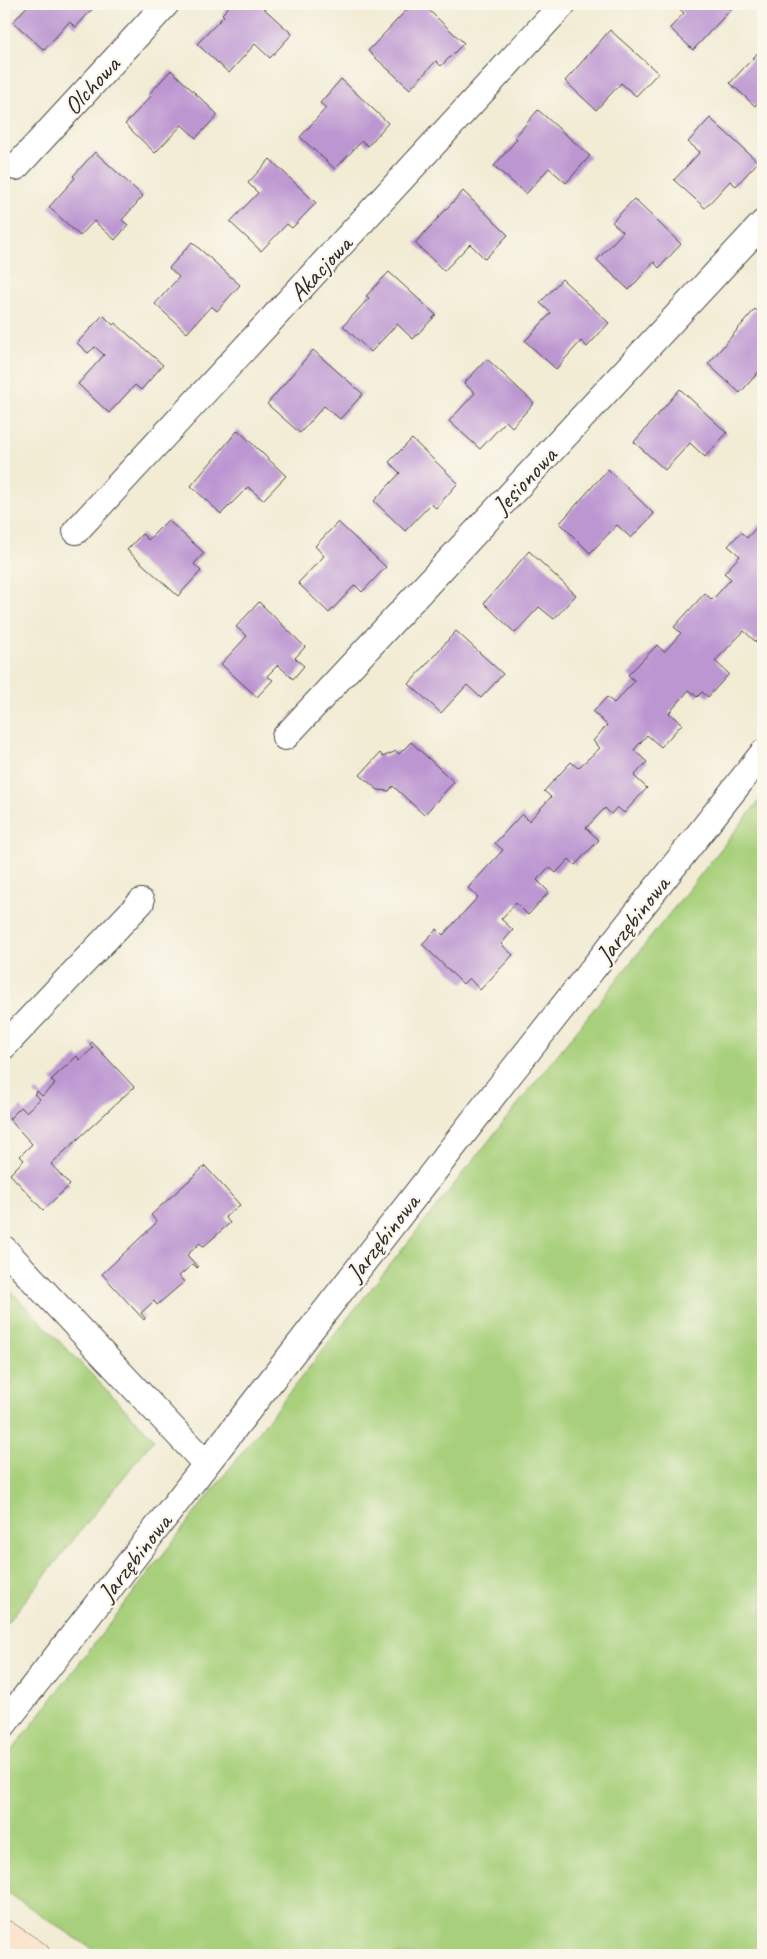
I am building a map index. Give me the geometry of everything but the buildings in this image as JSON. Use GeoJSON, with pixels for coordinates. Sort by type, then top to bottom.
{"type":"FeatureCollection","features":[{"type":"Feature","properties":{"kind":"main road"},"geometry":{"type":"LineString","coordinates":[[4,1934],[36,1955]]}},
{"type":"Feature","properties":{"kind":"street","name":"Olchowa"},"geometry":{"type":"LineString","coordinates":[[16,167],[166,4]]}},
{"type":"Feature","properties":{"kind":"street","name":"Akacjowa"},"geometry":{"type":"LineString","coordinates":[[76,531],[563,4]]}},
{"type":"Feature","properties":{"kind":"street","name":"Jesionowa"},"geometry":{"type":"LineString","coordinates":[[285,737],[763,223]]}},
{"type":"Feature","properties":{"kind":"street","name":"Jarzębinowa"},"geometry":{"type":"LineString","coordinates":[[4,1724],[505,1080],[763,753]]}},
{"type":"Feature","properties":{"kind":"street"},"geometry":{"type":"LineString","coordinates":[[4,1046],[141,902]]}},
{"type":"Feature","properties":{"kind":"street"},"geometry":{"type":"LineString","coordinates":[[4,1249],[206,1464]]}},
{"type":"Feature","properties":{"kind":"green space"},"geometry":{"type":"Polygon","coordinates":[[[763,796],[763,1955],[101,1955],[4,1890],[4,1761],[355,1309],[763,796]]]}},
{"type":"Feature","properties":{"kind":"green space"},"geometry":{"type":"Polygon","coordinates":[[[4,1284],[154,1439],[4,1627],[4,1284]]]}}]}
